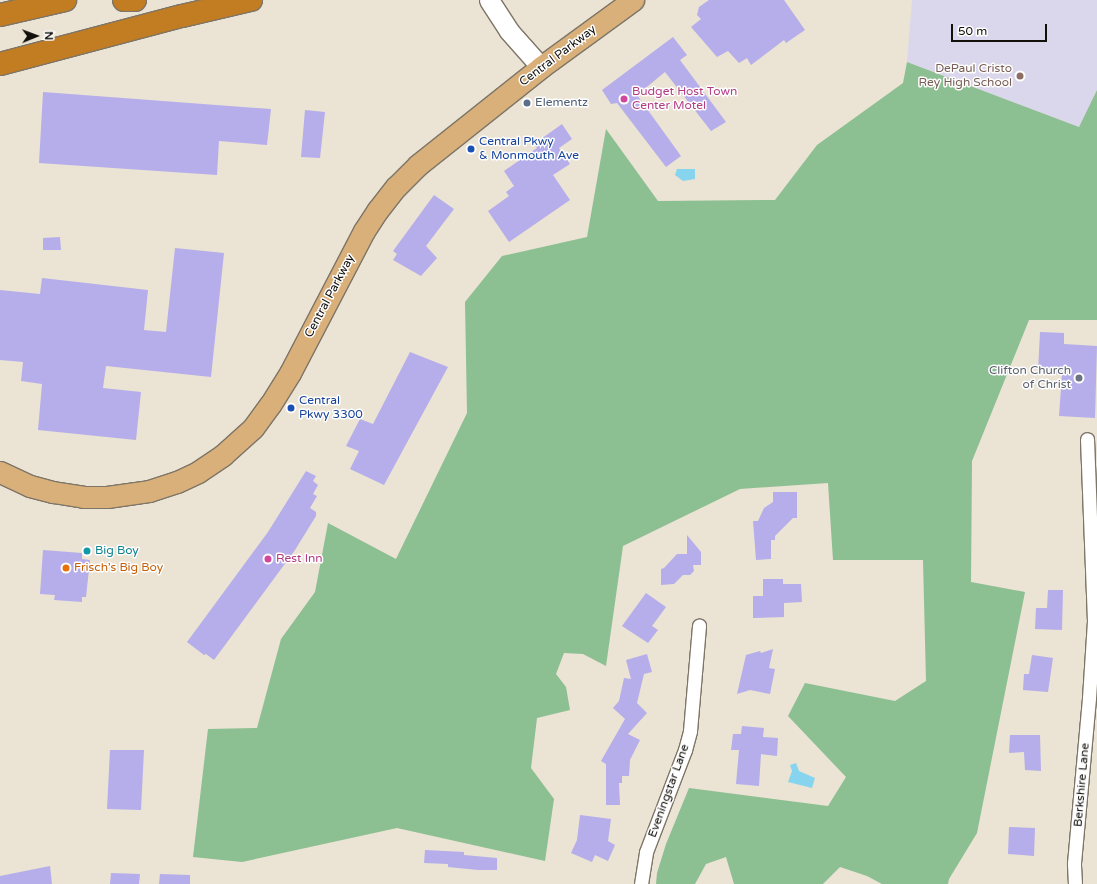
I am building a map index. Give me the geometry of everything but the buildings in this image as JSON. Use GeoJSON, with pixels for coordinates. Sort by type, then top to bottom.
{"type":"FeatureCollection","features":[{"type":"Feature","properties":{"kind":"highway"},"geometry":{"type":"LineString","coordinates":[[0,15],[65,0]]}},
{"type":"Feature","properties":{"kind":"highway"},"geometry":{"type":"LineString","coordinates":[[124,0],[135,0]]}},
{"type":"Feature","properties":{"kind":"highway"},"geometry":{"type":"LineString","coordinates":[[0,64],[182,16],[251,0]]}},
{"type":"Feature","properties":{"kind":"main road","name":"Central Parkway"},"geometry":{"type":"LineString","coordinates":[[0,472],[30,486],[53,492],[83,497],[107,497],[143,492],[177,482],[198,472],[223,455],[253,428],[270,405],[293,366],[364,231],[377,211],[396,187],[418,165],[541,67],[633,0]]}},
{"type":"Feature","properties":{"kind":"street"},"geometry":{"type":"LineString","coordinates":[[489,0],[509,31],[541,67]]}},
{"type":"Feature","properties":{"kind":"street","name":"Berkshire Lane"},"geometry":{"type":"LineString","coordinates":[[1075,884],[1074,864],[1093,694],[1094,621],[1088,439]]}},
{"type":"Feature","properties":{"kind":"street","name":"Eveningstar Lane"},"geometry":{"type":"LineString","coordinates":[[641,884],[646,852],[685,750],[690,731],[699,625]]}},
{"type":"Feature","properties":{"kind":"shaded area","name":"DePaul Cristo Rey High School"},"geometry":{"type":"Polygon","coordinates":[[[912,0],[1097,0],[1097,90],[1079,127],[907,62],[912,0]]]}},
{"type":"Feature","properties":{"kind":"green space"},"geometry":{"type":"Polygon","coordinates":[[[907,62],[1079,127],[1097,90],[1097,320],[1029,320],[972,461],[971,582],[1025,592],[977,833],[949,879],[948,884],[882,884],[867,876],[840,867],[823,884],[734,884],[726,857],[706,864],[695,884],[656,884],[657,873],[666,844],[689,788],[828,806],[846,777],[788,716],[805,683],[895,701],[926,681],[923,560],[833,560],[828,483],[740,489],[623,546],[606,666],[583,654],[564,653],[556,674],[566,687],[570,710],[537,718],[531,768],[554,799],[545,861],[397,828],[242,862],[193,857],[208,729],[257,728],[281,639],[315,592],[328,523],[396,559],[467,413],[465,302],[502,256],[587,237],[606,129],[658,201],[775,200],[817,145],[903,83],[907,62]]]}},
{"type":"Feature","properties":{"kind":"water"},"geometry":{"type":"Polygon","coordinates":[[[677,169],[695,169],[695,179],[683,181],[675,175],[677,169]]]}},
{"type":"Feature","properties":{"kind":"water"},"geometry":{"type":"Polygon","coordinates":[[[796,763],[799,771],[815,778],[812,788],[788,782],[792,771],[790,765],[796,763]]]}},
{"type":"Feature","properties":{"kind":"place","name":"DePaul Cristo Rey High School"},"geometry":{"type":"Point","coordinates":[1020,76]}},
{"type":"Feature","properties":{"kind":"place","name":"Budget Host Town Center Motel"},"geometry":{"type":"Point","coordinates":[624,99]}},
{"type":"Feature","properties":{"kind":"place","name":"Elementz"},"geometry":{"type":"Point","coordinates":[527,103]}},
{"type":"Feature","properties":{"kind":"place","name":"Central Pkwy & Monmouth Ave"},"geometry":{"type":"Point","coordinates":[471,149]}},
{"type":"Feature","properties":{"kind":"place","name":"Clifton Church of Christ"},"geometry":{"type":"Point","coordinates":[1079,378]}},
{"type":"Feature","properties":{"kind":"place","name":"Central Pkwy 3300"},"geometry":{"type":"Point","coordinates":[291,408]}},
{"type":"Feature","properties":{"kind":"place","name":"Big Boy"},"geometry":{"type":"Point","coordinates":[87,551]}},
{"type":"Feature","properties":{"kind":"place","name":"Rest Inn"},"geometry":{"type":"Point","coordinates":[268,559]}},
{"type":"Feature","properties":{"kind":"place","name":"Frisch’s Big Boy"},"geometry":{"type":"Point","coordinates":[66,568]}}]}
